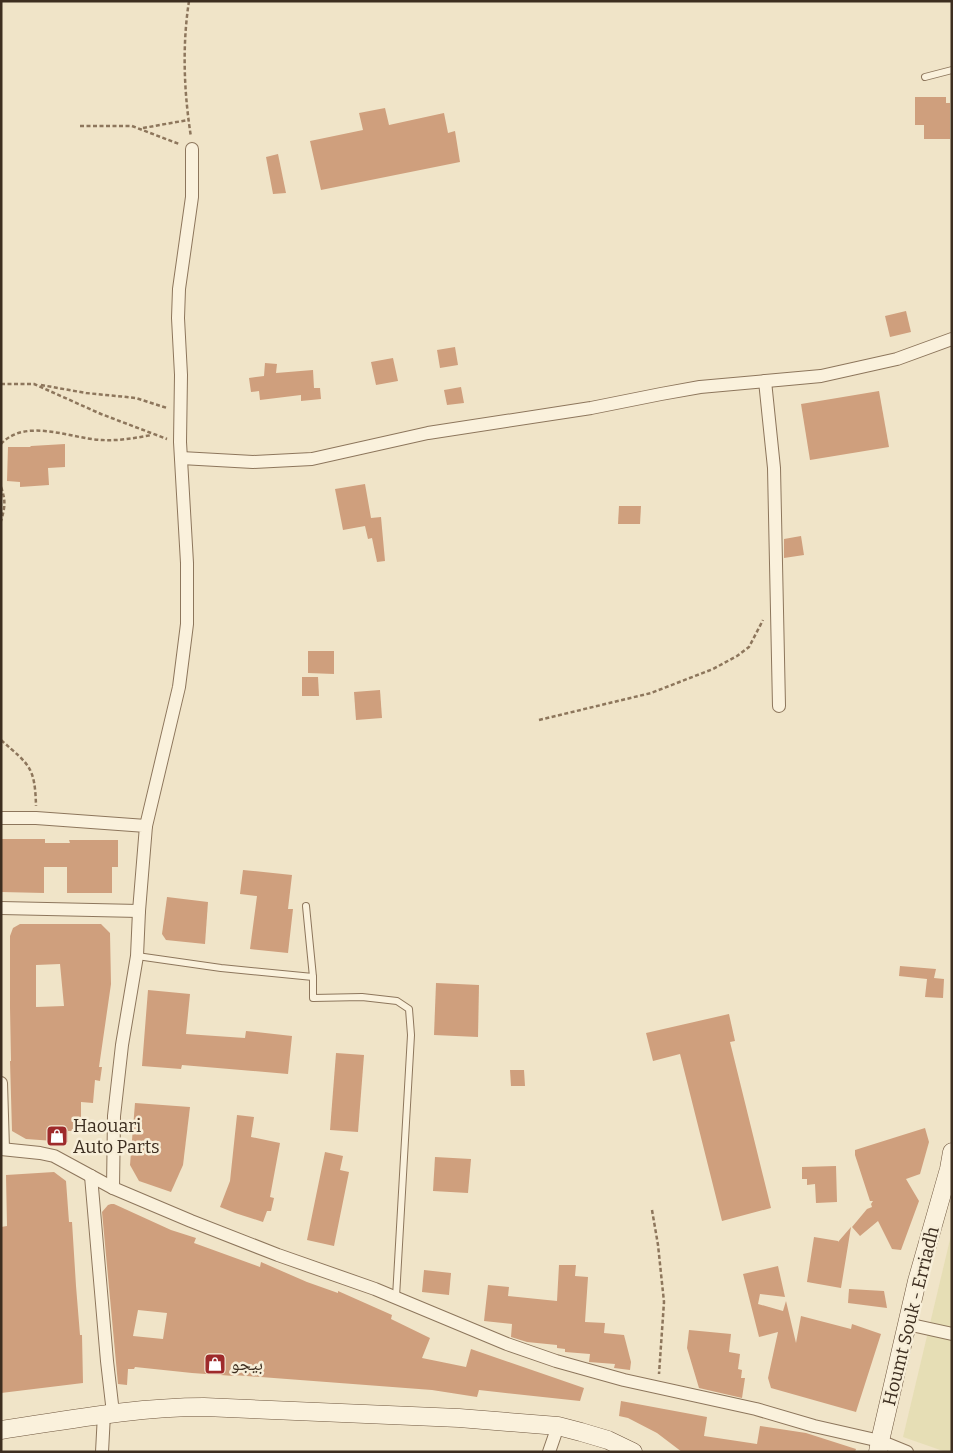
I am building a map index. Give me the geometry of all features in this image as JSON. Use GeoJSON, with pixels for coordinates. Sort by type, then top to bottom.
{"type":"FeatureCollection","features":[{"type":"Feature","properties":{"kind":"main road","name":"Houmt Souk - Erriadh"},"geometry":{"type":"LineString","coordinates":[[879,1447],[918,1281],[951,1164]]}},
{"type":"Feature","properties":{"kind":"main road"},"geometry":{"type":"LineString","coordinates":[[1,1430],[108,1414],[181,1407],[459,1418],[558,1426],[581,1432],[629,1450]]}},
{"type":"Feature","properties":{"kind":"street"},"geometry":{"type":"LineString","coordinates":[[113,1188],[114,1116],[118,1077],[137,956],[146,826],[179,687],[188,624],[187,563],[180,442],[181,375],[178,318],[179,289],[192,198],[192,149]]}},
{"type":"Feature","properties":{"kind":"street"},"geometry":{"type":"LineString","coordinates":[[182,458],[253,462],[312,459],[428,433],[591,408],[700,387],[821,376],[897,359],[952,339]]}},
{"type":"Feature","properties":{"kind":"street"},"geometry":{"type":"LineString","coordinates":[[765,381],[774,468],[779,706]]}},
{"type":"Feature","properties":{"kind":"street"},"geometry":{"type":"LineString","coordinates":[[1,818],[36,818],[146,826]]}},
{"type":"Feature","properties":{"kind":"street"},"geometry":{"type":"LineString","coordinates":[[1,908],[139,912]]}},
{"type":"Feature","properties":{"kind":"street"},"geometry":{"type":"LineString","coordinates":[[1,1083],[2,1149],[54,1156],[113,1188],[191,1220],[396,1298],[507,1344],[556,1361],[658,1388],[756,1409],[879,1447],[907,1452]]}},
{"type":"Feature","properties":{"kind":"street"},"geometry":{"type":"LineString","coordinates":[[91,1176],[107,1362],[108,1414],[102,1452]]}},
{"type":"Feature","properties":{"kind":"street"},"geometry":{"type":"LineString","coordinates":[[908,1324],[952,1334]]}},
{"type":"Feature","properties":{"kind":"street"},"geometry":{"type":"LineString","coordinates":[[548,1452],[558,1426]]}},
{"type":"Feature","properties":{"kind":"lane"},"geometry":{"type":"LineString","coordinates":[[925,77],[952,70]]}},
{"type":"Feature","properties":{"kind":"lane"},"geometry":{"type":"LineString","coordinates":[[306,906],[313,977],[313,998],[362,997],[397,1001],[409,1009],[411,1036],[396,1298]]}},
{"type":"Feature","properties":{"kind":"lane"},"geometry":{"type":"LineString","coordinates":[[137,956],[221,968],[313,977]]}},
{"type":"Feature","properties":{"kind":"path"},"geometry":{"type":"LineString","coordinates":[[80,126],[140,128],[192,149],[188,120],[185,47],[189,1]]}},
{"type":"Feature","properties":{"kind":"path"},"geometry":{"type":"LineString","coordinates":[[140,128],[188,120]]}},
{"type":"Feature","properties":{"kind":"path"},"geometry":{"type":"LineString","coordinates":[[1,384],[34,384],[86,393],[136,398],[180,413]]}},
{"type":"Feature","properties":{"kind":"path"},"geometry":{"type":"LineString","coordinates":[[34,384],[153,435],[180,442]]}},
{"type":"Feature","properties":{"kind":"path"},"geometry":{"type":"LineString","coordinates":[[1,444],[13,435],[26,432],[43,431],[100,440],[129,439],[153,435]]}},
{"type":"Feature","properties":{"kind":"path"},"geometry":{"type":"LineString","coordinates":[[1,487],[5,499],[1,521]]}},
{"type":"Feature","properties":{"kind":"path"},"geometry":{"type":"LineString","coordinates":[[539,720],[651,693],[713,669],[748,648],[765,617]]}},
{"type":"Feature","properties":{"kind":"path"},"geometry":{"type":"LineString","coordinates":[[1,740],[28,764],[33,775],[36,818]]}},
{"type":"Feature","properties":{"kind":"path"},"geometry":{"type":"LineString","coordinates":[[652,1210],[664,1302],[658,1388]]}},
{"type":"Feature","properties":{"kind":"shaded area"},"geometry":{"type":"Polygon","coordinates":[[[952,1231],[952,1452],[946,1452],[903,1437],[952,1231]]]}},
{"type":"Feature","properties":{"kind":"building"},"geometry":{"type":"Polygon","coordinates":[[[915,97],[946,97],[946,103],[950,103],[950,139],[924,139],[924,125],[915,125],[915,97]]]}},
{"type":"Feature","properties":{"kind":"building"},"geometry":{"type":"Polygon","coordinates":[[[385,108],[389,125],[444,113],[448,133],[455,131],[460,162],[321,190],[310,141],[363,130],[359,113],[385,108]]]}},
{"type":"Feature","properties":{"kind":"building"},"geometry":{"type":"Polygon","coordinates":[[[278,154],[286,193],[273,194],[266,157],[278,154]]]}},
{"type":"Feature","properties":{"kind":"building"},"geometry":{"type":"Polygon","coordinates":[[[906,311],[911,332],[890,337],[885,316],[906,311]]]}},
{"type":"Feature","properties":{"kind":"building"},"geometry":{"type":"Polygon","coordinates":[[[455,347],[458,365],[440,368],[437,350],[455,347]]]}},
{"type":"Feature","properties":{"kind":"building"},"geometry":{"type":"Polygon","coordinates":[[[393,358],[398,381],[376,385],[371,362],[393,358]]]}},
{"type":"Feature","properties":{"kind":"building"},"geometry":{"type":"Polygon","coordinates":[[[265,363],[277,364],[276,373],[313,370],[314,388],[320,388],[321,399],[301,401],[301,395],[260,400],[259,391],[251,392],[249,378],[264,376],[265,363]]]}},
{"type":"Feature","properties":{"kind":"building"},"geometry":{"type":"Polygon","coordinates":[[[461,387],[464,403],[447,405],[444,390],[461,387]]]}},
{"type":"Feature","properties":{"kind":"building"},"geometry":{"type":"Polygon","coordinates":[[[879,391],[889,447],[810,460],[801,404],[879,391]]]}},
{"type":"Feature","properties":{"kind":"building"},"geometry":{"type":"Polygon","coordinates":[[[65,444],[65,467],[48,468],[49,485],[20,487],[20,482],[7,481],[8,447],[65,444]]]}},
{"type":"Feature","properties":{"kind":"building"},"geometry":{"type":"Polygon","coordinates":[[[365,484],[371,518],[381,517],[385,561],[377,562],[372,538],[368,539],[365,526],[343,530],[335,489],[365,484]]]}},
{"type":"Feature","properties":{"kind":"building"},"geometry":{"type":"Polygon","coordinates":[[[619,506],[641,506],[640,524],[618,524],[619,506]]]}},
{"type":"Feature","properties":{"kind":"building"},"geometry":{"type":"Polygon","coordinates":[[[801,536],[804,555],[784,558],[784,539],[801,536]]]}},
{"type":"Feature","properties":{"kind":"building"},"geometry":{"type":"Polygon","coordinates":[[[308,651],[334,651],[334,674],[308,673],[308,651]]]}},
{"type":"Feature","properties":{"kind":"building"},"geometry":{"type":"Polygon","coordinates":[[[302,677],[318,677],[319,696],[302,696],[302,677]]]}},
{"type":"Feature","properties":{"kind":"building"},"geometry":{"type":"Polygon","coordinates":[[[380,690],[382,718],[356,720],[354,692],[380,690]]]}},
{"type":"Feature","properties":{"kind":"building"},"geometry":{"type":"Polygon","coordinates":[[[1,839],[45,839],[45,843],[70,843],[69,840],[118,840],[118,867],[112,867],[112,893],[67,893],[67,867],[44,867],[44,893],[1,892],[1,839]]]}},
{"type":"Feature","properties":{"kind":"building"},"geometry":{"type":"Polygon","coordinates":[[[243,870],[292,875],[288,909],[293,909],[288,953],[250,949],[257,896],[240,894],[243,870]]]}},
{"type":"Feature","properties":{"kind":"building"},"geometry":{"type":"Polygon","coordinates":[[[167,897],[208,902],[205,944],[166,940],[162,934],[167,897]]]}},
{"type":"Feature","properties":{"kind":"building"},"geometry":{"type":"Polygon","coordinates":[[[20,924],[101,924],[110,933],[111,984],[99,1067],[102,1067],[100,1081],[95,1080],[93,1103],[81,1102],[81,1131],[68,1131],[68,1142],[26,1139],[12,1131],[10,936],[13,928],[20,924]],[[60,964],[36,965],[36,1007],[64,1006],[60,964]]]}},
{"type":"Feature","properties":{"kind":"building"},"geometry":{"type":"Polygon","coordinates":[[[900,966],[936,969],[934,978],[944,979],[943,998],[925,997],[927,979],[899,976],[900,966]]]}},
{"type":"Feature","properties":{"kind":"building"},"geometry":{"type":"Polygon","coordinates":[[[436,983],[479,985],[478,1037],[434,1035],[436,983]]]}},
{"type":"Feature","properties":{"kind":"building"},"geometry":{"type":"Polygon","coordinates":[[[148,990],[190,994],[186,1034],[245,1038],[246,1031],[292,1036],[288,1074],[182,1065],[181,1069],[142,1066],[148,990]]]}},
{"type":"Feature","properties":{"kind":"building"},"geometry":{"type":"Polygon","coordinates":[[[729,1014],[735,1041],[730,1042],[771,1208],[722,1221],[680,1054],[653,1061],[646,1033],[729,1014]]]}},
{"type":"Feature","properties":{"kind":"building"},"geometry":{"type":"Polygon","coordinates":[[[336,1053],[364,1055],[358,1132],[330,1130],[336,1053]]]}},
{"type":"Feature","properties":{"kind":"building"},"geometry":{"type":"Polygon","coordinates":[[[510,1070],[524,1070],[525,1086],[511,1086],[510,1070]]]}},
{"type":"Feature","properties":{"kind":"building"},"geometry":{"type":"Polygon","coordinates":[[[135,1103],[190,1107],[183,1165],[171,1192],[139,1181],[130,1165],[135,1103]]]}},
{"type":"Feature","properties":{"kind":"building"},"geometry":{"type":"Polygon","coordinates":[[[237,1115],[254,1117],[251,1137],[280,1143],[270,1197],[274,1198],[271,1211],[267,1211],[263,1222],[220,1207],[230,1181],[237,1115]]]}},
{"type":"Feature","properties":{"kind":"building"},"geometry":{"type":"Polygon","coordinates":[[[925,1128],[929,1142],[920,1174],[906,1179],[919,1201],[901,1250],[892,1249],[878,1221],[860,1236],[852,1227],[867,1209],[872,1207],[873,1201],[870,1201],[855,1150],[925,1128]]]}},
{"type":"Feature","properties":{"kind":"building"},"geometry":{"type":"Polygon","coordinates":[[[325,1152],[343,1156],[340,1170],[349,1172],[334,1246],[307,1240],[325,1152]]]}},
{"type":"Feature","properties":{"kind":"building"},"geometry":{"type":"Polygon","coordinates":[[[435,1157],[471,1159],[468,1193],[433,1191],[435,1157]]]}},
{"type":"Feature","properties":{"kind":"building"},"geometry":{"type":"Polygon","coordinates":[[[836,1166],[837,1202],[816,1203],[815,1184],[807,1185],[807,1179],[802,1179],[802,1167],[836,1166]]]}},
{"type":"Feature","properties":{"kind":"building"},"geometry":{"type":"Polygon","coordinates":[[[54,1172],[66,1181],[69,1222],[72,1222],[80,1335],[82,1335],[83,1383],[1,1393],[1,1227],[7,1226],[6,1175],[54,1172]]]}},
{"type":"Feature","properties":{"kind":"building"},"geometry":{"type":"Polygon","coordinates":[[[114,1204],[171,1230],[196,1238],[194,1243],[260,1267],[261,1262],[307,1282],[338,1293],[338,1291],[392,1315],[391,1319],[430,1338],[422,1358],[466,1367],[471,1349],[584,1388],[580,1401],[479,1390],[477,1397],[432,1390],[192,1373],[135,1367],[134,1369],[128,1369],[127,1385],[118,1384],[102,1212],[108,1205],[114,1204]],[[138,1310],[133,1336],[163,1339],[167,1313],[138,1310]]]}},
{"type":"Feature","properties":{"kind":"building"},"geometry":{"type":"Polygon","coordinates":[[[851,1227],[841,1288],[807,1282],[814,1237],[838,1242],[851,1227]]]}},
{"type":"Feature","properties":{"kind":"building"},"geometry":{"type":"Polygon","coordinates":[[[559,1265],[576,1265],[575,1276],[588,1277],[585,1322],[605,1323],[604,1333],[624,1335],[631,1362],[630,1370],[614,1368],[615,1364],[589,1362],[590,1354],[565,1352],[565,1349],[557,1348],[557,1345],[527,1342],[511,1337],[512,1324],[484,1321],[488,1285],[509,1287],[508,1296],[557,1301],[559,1265]]]}},
{"type":"Feature","properties":{"kind":"building"},"geometry":{"type":"Polygon","coordinates":[[[778,1266],[785,1297],[760,1294],[758,1304],[783,1311],[786,1301],[796,1343],[801,1316],[851,1329],[852,1324],[881,1334],[856,1412],[771,1388],[768,1378],[778,1332],[759,1337],[743,1274],[778,1266]]]}},
{"type":"Feature","properties":{"kind":"building"},"geometry":{"type":"Polygon","coordinates":[[[424,1270],[451,1273],[449,1295],[422,1292],[424,1270]]]}},
{"type":"Feature","properties":{"kind":"building"},"geometry":{"type":"Polygon","coordinates":[[[849,1289],[884,1291],[887,1308],[848,1303],[849,1289]]]}},
{"type":"Feature","properties":{"kind":"building"},"geometry":{"type":"Polygon","coordinates":[[[689,1330],[731,1334],[729,1352],[740,1354],[738,1369],[742,1370],[741,1378],[745,1378],[742,1398],[699,1388],[687,1348],[689,1330]]]}},
{"type":"Feature","properties":{"kind":"building"},"geometry":{"type":"Polygon","coordinates":[[[621,1401],[707,1417],[704,1436],[757,1444],[760,1426],[806,1433],[856,1449],[855,1452],[682,1452],[657,1433],[628,1418],[619,1416],[621,1401]]]}},
{"type":"Feature","properties":{"kind":"place","name":"Haouari Auto Parts"},"geometry":{"type":"Point","coordinates":[57,1136]}},
{"type":"Feature","properties":{"kind":"place","name":"بيجو"},"geometry":{"type":"Point","coordinates":[215,1364]}}]}
